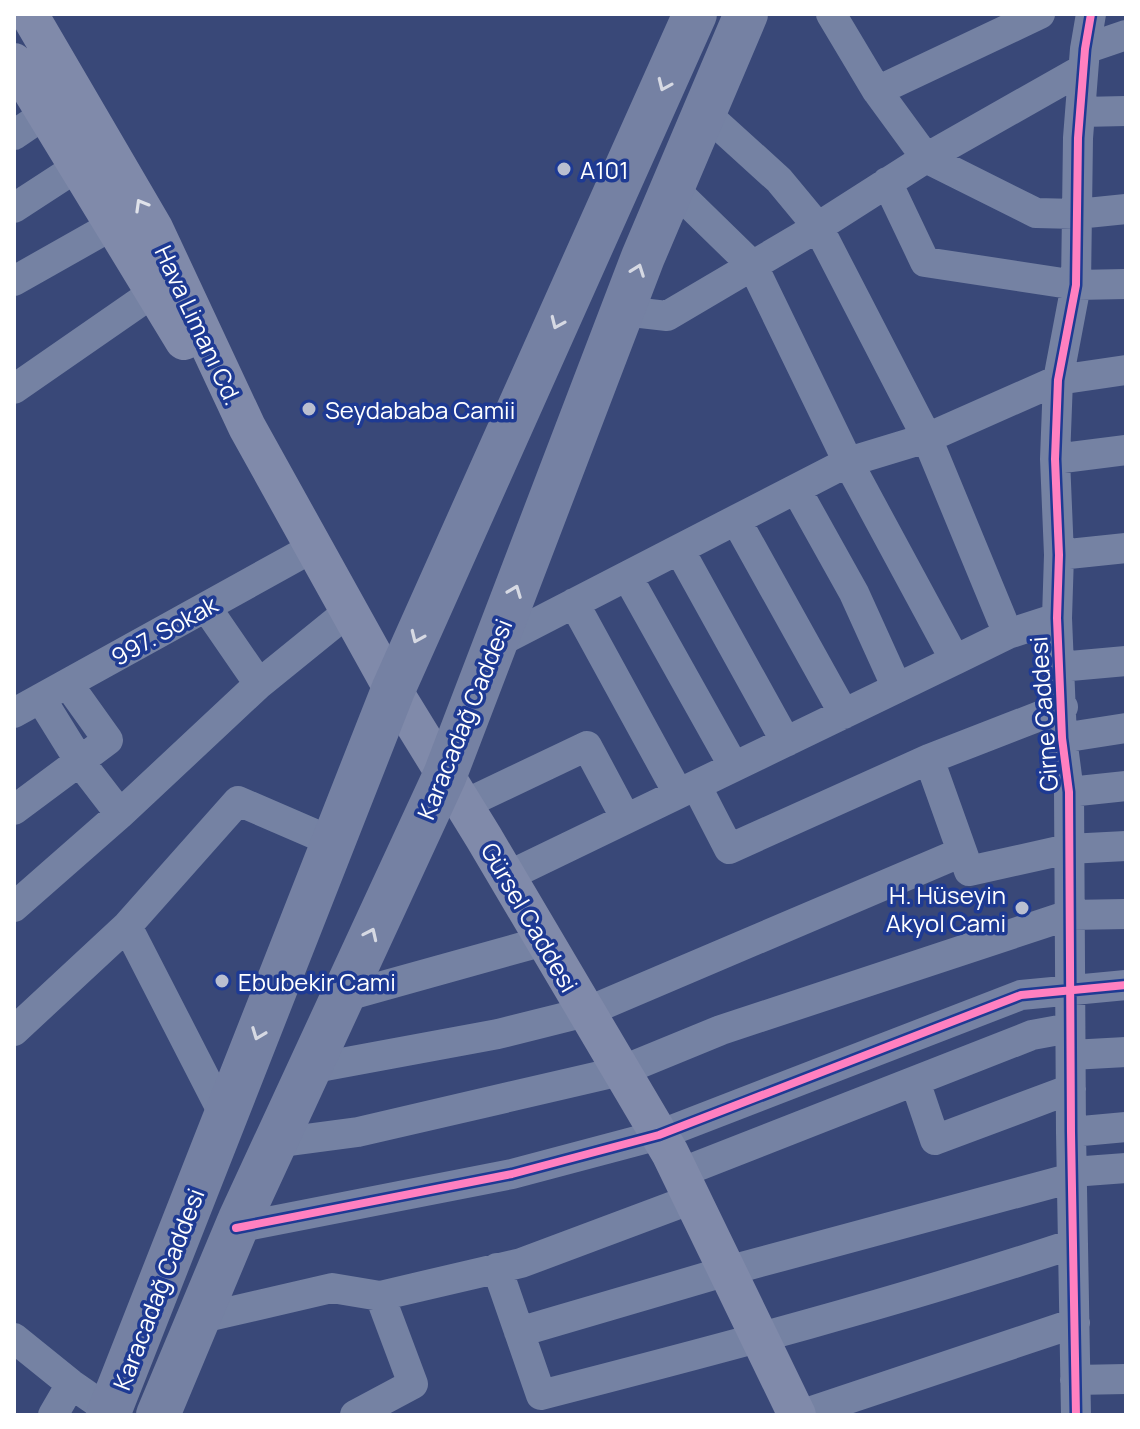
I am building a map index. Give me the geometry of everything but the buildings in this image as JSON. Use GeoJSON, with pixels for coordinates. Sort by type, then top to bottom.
{"type":"FeatureCollection","features":[{"type":"Feature","properties":{"kind":"highway","name":"Karacadağ Caddesi"},"geometry":{"type":"LineString","coordinates":[[109,1413],[393,690],[695,14]]}},
{"type":"Feature","properties":{"kind":"highway","name":"Karacadağ Caddesi"},"geometry":{"type":"LineString","coordinates":[[158,1415],[236,1228],[343,997],[454,790],[495,644],[623,311],[746,14]]}},
{"type":"Feature","properties":{"kind":"main road","name":"Hava Limanı Cd."},"geometry":{"type":"LineString","coordinates":[[38,18],[154,228],[247,427]]}},
{"type":"Feature","properties":{"kind":"main road","name":"Hava Limanı Cd."},"geometry":{"type":"LineString","coordinates":[[17,75],[45,114],[211,385],[247,427]]}},
{"type":"Feature","properties":{"kind":"main road","name":"Gürsel Caddesi"},"geometry":{"type":"LineString","coordinates":[[247,427],[393,690],[659,1135],[798,1415]]}},
{"type":"Feature","properties":{"kind":"street"},"geometry":{"type":"LineString","coordinates":[[831,14],[877,91],[926,158],[1036,213],[1077,214],[1126,209]]}},
{"type":"Feature","properties":{"kind":"street"},"geometry":{"type":"LineString","coordinates":[[877,91],[1040,14]]}},
{"type":"Feature","properties":{"kind":"street","name":"Girne Caddesi"},"geometry":{"type":"LineString","coordinates":[[1076,1415],[1069,792],[1062,738],[1059,667],[1055,459],[1058,380],[1076,285],[1078,138],[1091,14]]}},
{"type":"Feature","properties":{"kind":"street"},"geometry":{"type":"LineString","coordinates":[[623,311],[667,316],[818,227],[1126,35]]}},
{"type":"Feature","properties":{"kind":"street"},"geometry":{"type":"LineString","coordinates":[[1081,112],[1126,111]]}},
{"type":"Feature","properties":{"kind":"street"},"geometry":{"type":"LineString","coordinates":[[704,112],[779,180],[818,227],[927,438],[1008,634]]}},
{"type":"Feature","properties":{"kind":"street"},"geometry":{"type":"LineString","coordinates":[[14,135],[45,114]]}},
{"type":"Feature","properties":{"kind":"street"},"geometry":{"type":"LineString","coordinates":[[14,208],[77,167]]}},
{"type":"Feature","properties":{"kind":"street"},"geometry":{"type":"LineString","coordinates":[[887,182],[925,262],[1076,285],[1126,284]]}},
{"type":"Feature","properties":{"kind":"street"},"geometry":{"type":"LineString","coordinates":[[673,188],[753,266],[848,462],[955,660]]}},
{"type":"Feature","properties":{"kind":"street"},"geometry":{"type":"LineString","coordinates":[[14,281],[113,225]]}},
{"type":"Feature","properties":{"kind":"street"},"geometry":{"type":"LineString","coordinates":[[14,389],[154,292]]}},
{"type":"Feature","properties":{"kind":"street"},"geometry":{"type":"LineString","coordinates":[[495,644],[848,462],[927,438],[1058,380],[1126,370]]}},
{"type":"Feature","properties":{"kind":"street"},"geometry":{"type":"LineString","coordinates":[[1055,459],[1126,450]]}},
{"type":"Feature","properties":{"kind":"street"},"geometry":{"type":"LineString","coordinates":[[796,489],[854,593],[897,688]]}},
{"type":"Feature","properties":{"kind":"street"},"geometry":{"type":"LineString","coordinates":[[736,520],[844,714]]}},
{"type":"Feature","properties":{"kind":"street","name":"997. Sokak"},"geometry":{"type":"LineString","coordinates":[[14,713],[314,547]]}},
{"type":"Feature","properties":{"kind":"street"},"geometry":{"type":"LineString","coordinates":[[1059,555],[1126,548]]}},
{"type":"Feature","properties":{"kind":"street"},"geometry":{"type":"LineString","coordinates":[[679,549],[786,742]]}},
{"type":"Feature","properties":{"kind":"street"},"geometry":{"type":"LineString","coordinates":[[627,576],[734,767]]}},
{"type":"Feature","properties":{"kind":"street"},"geometry":{"type":"LineString","coordinates":[[574,603],[687,789],[729,849],[929,759],[1063,707]]}},
{"type":"Feature","properties":{"kind":"street"},"geometry":{"type":"LineString","coordinates":[[206,607],[259,684]]}},
{"type":"Feature","properties":{"kind":"street"},"geometry":{"type":"LineString","coordinates":[[14,907],[120,814],[259,684],[349,611]]}},
{"type":"Feature","properties":{"kind":"street"},"geometry":{"type":"LineString","coordinates":[[506,877],[1008,634],[1057,618]]}},
{"type":"Feature","properties":{"kind":"street"},"geometry":{"type":"LineString","coordinates":[[1059,667],[1126,661]]}},
{"type":"Feature","properties":{"kind":"street"},"geometry":{"type":"LineString","coordinates":[[14,810],[108,740],[68,684]]}},
{"type":"Feature","properties":{"kind":"street"},"geometry":{"type":"LineString","coordinates":[[41,699],[80,762],[120,814]]}},
{"type":"Feature","properties":{"kind":"street"},"geometry":{"type":"LineString","coordinates":[[1062,738],[1126,728]]}},
{"type":"Feature","properties":{"kind":"street"},"geometry":{"type":"LineString","coordinates":[[454,790],[587,746],[626,819]]}},
{"type":"Feature","properties":{"kind":"street"},"geometry":{"type":"LineString","coordinates":[[929,759],[969,871],[1068,849],[1126,846]]}},
{"type":"Feature","properties":{"kind":"street"},"geometry":{"type":"LineString","coordinates":[[1069,792],[1126,786]]}},
{"type":"Feature","properties":{"kind":"street"},"geometry":{"type":"LineString","coordinates":[[14,1031],[127,926],[238,801],[333,842]]}},
{"type":"Feature","properties":{"kind":"street"},"geometry":{"type":"LineString","coordinates":[[309,1069],[498,1034],[586,1012],[962,852]]}},
{"type":"Feature","properties":{"kind":"street"},"geometry":{"type":"LineString","coordinates":[[275,1143],[358,1132],[621,1071],[721,1030],[1069,915],[1126,914]]}},
{"type":"Feature","properties":{"kind":"street"},"geometry":{"type":"LineString","coordinates":[[127,926],[225,1117]]}},
{"type":"Feature","properties":{"kind":"street"},"geometry":{"type":"LineString","coordinates":[[343,997],[544,941]]}},
{"type":"Feature","properties":{"kind":"street"},"geometry":{"type":"LineString","coordinates":[[236,1228],[512,1174],[659,1135],[1021,995],[1126,985]]}},
{"type":"Feature","properties":{"kind":"street"},"geometry":{"type":"LineString","coordinates":[[198,1319],[332,1288],[380,1296],[521,1263],[915,1081],[1032,1035],[1126,1052]]}},
{"type":"Feature","properties":{"kind":"street"},"geometry":{"type":"LineString","coordinates":[[915,1081],[935,1140],[1071,1089]]}},
{"type":"Feature","properties":{"kind":"street"},"geometry":{"type":"LineString","coordinates":[[1071,1132],[1126,1127]]}},
{"type":"Feature","properties":{"kind":"street"},"geometry":{"type":"LineString","coordinates":[[519,1332],[1072,1175],[1126,1168]]}},
{"type":"Feature","properties":{"kind":"street"},"geometry":{"type":"LineString","coordinates":[[497,1268],[541,1395],[760,1339],[965,1280],[1073,1244]]}},
{"type":"Feature","properties":{"kind":"street"},"geometry":{"type":"LineString","coordinates":[[355,1415],[413,1384],[380,1296]]}},
{"type":"Feature","properties":{"kind":"street"},"geometry":{"type":"LineString","coordinates":[[798,1415],[1075,1323]]}},
{"type":"Feature","properties":{"kind":"street"},"geometry":{"type":"LineString","coordinates":[[14,1338],[109,1413]]}},
{"type":"Feature","properties":{"kind":"street"},"geometry":{"type":"LineString","coordinates":[[1075,1380],[1126,1379]]}},
{"type":"Feature","properties":{"kind":"street"},"geometry":{"type":"LineString","coordinates":[[53,1415],[71,1384]]}},
{"type":"Feature","properties":{"kind":"cycle path"},"geometry":{"type":"LineString","coordinates":[[1076,1415],[1069,792],[1062,738],[1055,459],[1058,380],[1076,285],[1078,138],[1091,14]]}},
{"type":"Feature","properties":{"kind":"cycle path"},"geometry":{"type":"LineString","coordinates":[[236,1228],[512,1174],[659,1135],[1021,995],[1126,985]]}},
{"type":"Feature","properties":{"kind":"place","name":"A101"},"geometry":{"type":"Point","coordinates":[564,169]}},
{"type":"Feature","properties":{"kind":"place","name":"Seydababa Camii"},"geometry":{"type":"Point","coordinates":[309,409]}},
{"type":"Feature","properties":{"kind":"place","name":"H. Hüseyin Akyol Cami"},"geometry":{"type":"Point","coordinates":[1022,908]}},
{"type":"Feature","properties":{"kind":"place","name":"Ebubekir Cami"},"geometry":{"type":"Point","coordinates":[222,981]}}]}
